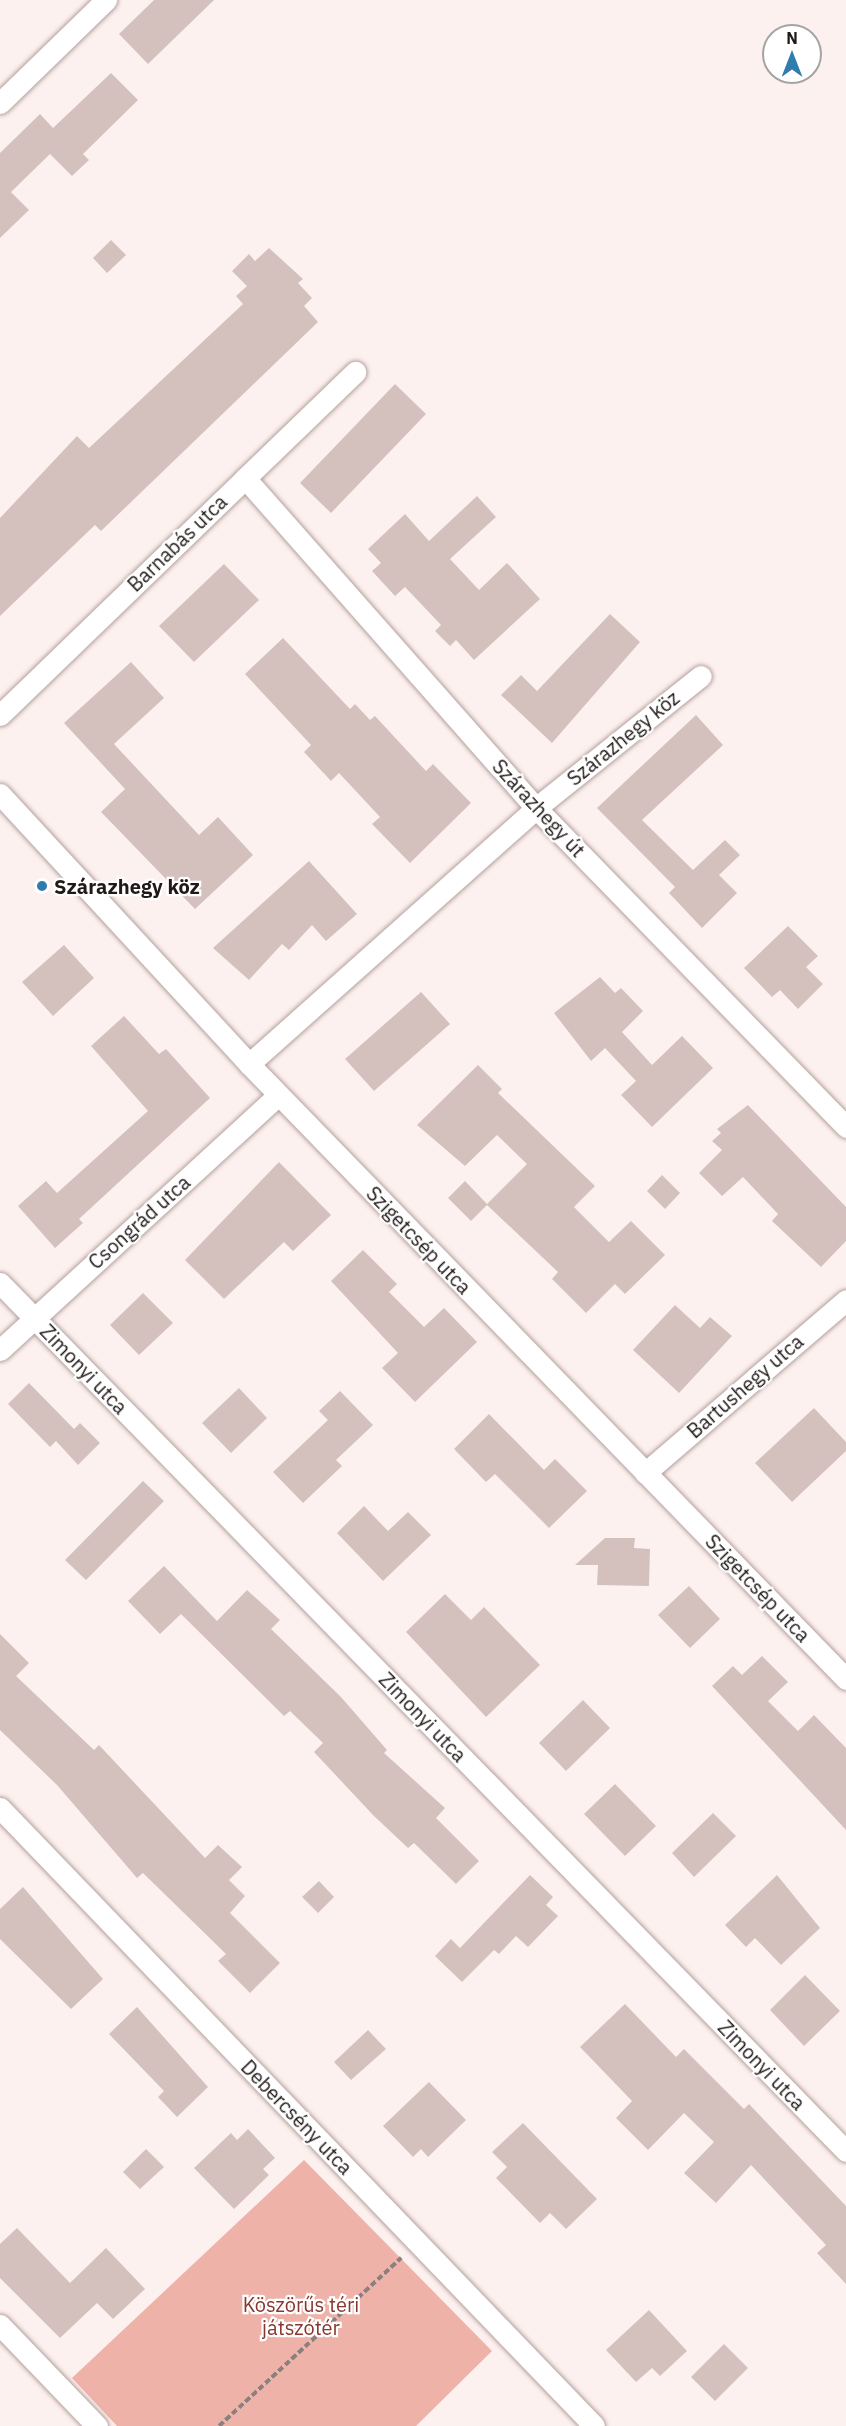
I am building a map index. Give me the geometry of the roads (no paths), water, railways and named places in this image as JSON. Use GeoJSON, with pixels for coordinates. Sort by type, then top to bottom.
{"type":"FeatureCollection","features":[{"type":"Feature","properties":{"kind":"street"},"geometry":{"type":"LineString","coordinates":[[0,103],[106,0]]}},
{"type":"Feature","properties":{"kind":"street","name":"Barnabás utca"},"geometry":{"type":"LineString","coordinates":[[0,715],[355,372]]}},
{"type":"Feature","properties":{"kind":"street","name":"Szárazhegy út"},"geometry":{"type":"LineString","coordinates":[[245,478],[536,808],[846,1126]]}},
{"type":"Feature","properties":{"kind":"street","name":"Szárazhegy köz"},"geometry":{"type":"LineString","coordinates":[[249,1064],[536,808],[701,676]]}},
{"type":"Feature","properties":{"kind":"street","name":"Szigetcsép utca"},"geometry":{"type":"LineString","coordinates":[[0,794],[278,1095],[846,1679]]}},
{"type":"Feature","properties":{"kind":"street","name":"Csongrád utca"},"geometry":{"type":"LineString","coordinates":[[0,1350],[33,1317],[278,1095]]}},
{"type":"Feature","properties":{"kind":"street","name":"Zimonyi utca"},"geometry":{"type":"LineString","coordinates":[[0,1283],[846,2151]]}},
{"type":"Feature","properties":{"kind":"street","name":"Bartushegy utca"},"geometry":{"type":"LineString","coordinates":[[645,1473],[846,1300]]}},
{"type":"Feature","properties":{"kind":"street","name":"Debercsény utca"},"geometry":{"type":"LineString","coordinates":[[0,1808],[594,2426]]}},
{"type":"Feature","properties":{"kind":"street"},"geometry":{"type":"LineString","coordinates":[[0,2325],[97,2426]]}},
{"type":"Feature","properties":{"kind":"place","name":"Szárazhegy köz"},"geometry":{"type":"Point","coordinates":[42,886]}},
{"type":"Feature","properties":{"kind":"park label","name":"Köszörűs téri játszótér"},"geometry":{"type":"Point","coordinates":[301,2316]}}]}
